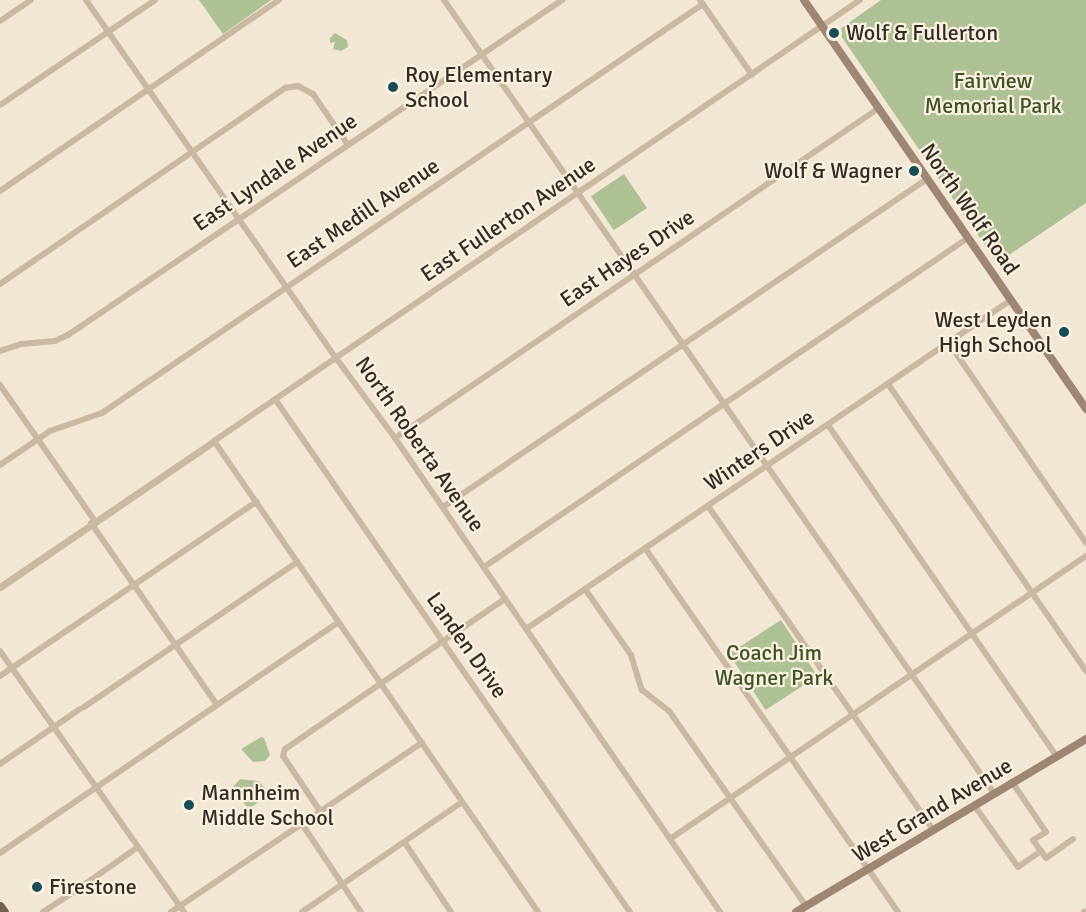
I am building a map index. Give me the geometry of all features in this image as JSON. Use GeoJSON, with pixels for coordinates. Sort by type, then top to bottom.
{"type":"FeatureCollection","features":[{"type":"Feature","properties":{"kind":"main road","name":"North Wolf Road"},"geometry":{"type":"LineString","coordinates":[[804,0],[1086,409]]}},
{"type":"Feature","properties":{"kind":"main road","name":"West Grand Avenue"},"geometry":{"type":"LineString","coordinates":[[796,912],[1086,739]]}},
{"type":"Feature","properties":{"kind":"main road"},"geometry":{"type":"LineString","coordinates":[[0,906],[4,912]]}},
{"type":"Feature","properties":{"kind":"street"},"geometry":{"type":"LineString","coordinates":[[0,21],[31,0]]}},
{"type":"Feature","properties":{"kind":"street","name":"North Roberta Avenue"},"geometry":{"type":"LineString","coordinates":[[86,0],[443,507],[720,912]]}},
{"type":"Feature","properties":{"kind":"street"},"geometry":{"type":"LineString","coordinates":[[0,105],[154,0]]}},
{"type":"Feature","properties":{"kind":"street"},"geometry":{"type":"LineString","coordinates":[[0,191],[279,0]]}},
{"type":"Feature","properties":{"kind":"street"},"geometry":{"type":"LineString","coordinates":[[444,0],[994,794]]}},
{"type":"Feature","properties":{"kind":"street","name":"East Lyndale Avenue"},"geometry":{"type":"LineString","coordinates":[[0,351],[21,344],[55,341],[69,335],[562,0]]}},
{"type":"Feature","properties":{"kind":"street","name":"East Fullerton Avenue"},"geometry":{"type":"LineString","coordinates":[[214,441],[860,0]]}},
{"type":"Feature","properties":{"kind":"street"},"geometry":{"type":"LineString","coordinates":[[701,2],[752,75]]}},
{"type":"Feature","properties":{"kind":"street","name":"East Medill Avenue"},"geometry":{"type":"LineString","coordinates":[[0,465],[60,427],[102,413],[701,2]]}},
{"type":"Feature","properties":{"kind":"street"},"geometry":{"type":"LineString","coordinates":[[0,284],[279,91],[298,86],[313,94],[348,145]]}},
{"type":"Feature","properties":{"kind":"street","name":"East Hayes Drive"},"geometry":{"type":"LineString","coordinates":[[395,438],[879,108]]}},
{"type":"Feature","properties":{"kind":"street"},"geometry":{"type":"LineString","coordinates":[[443,507],[927,179]]}},
{"type":"Feature","properties":{"kind":"street"},"geometry":{"type":"LineString","coordinates":[[484,567],[968,238]]}},
{"type":"Feature","properties":{"kind":"street","name":"Winters Drive"},"geometry":{"type":"LineString","coordinates":[[526,629],[1011,300]]}},
{"type":"Feature","properties":{"kind":"street"},"geometry":{"type":"LineString","coordinates":[[949,343],[1086,543]]}},
{"type":"Feature","properties":{"kind":"street"},"geometry":{"type":"LineString","coordinates":[[888,384],[1086,671]]}},
{"type":"Feature","properties":{"kind":"street"},"geometry":{"type":"LineString","coordinates":[[0,385],[217,705]]}},
{"type":"Feature","properties":{"kind":"street","name":"Landen Drive"},"geometry":{"type":"LineString","coordinates":[[275,399],[630,912]]}},
{"type":"Feature","properties":{"kind":"street"},"geometry":{"type":"LineString","coordinates":[[828,425],[1056,756]]}},
{"type":"Feature","properties":{"kind":"street"},"geometry":{"type":"LineString","coordinates":[[0,587],[214,441],[538,912]]}},
{"type":"Feature","properties":{"kind":"street"},"geometry":{"type":"LineString","coordinates":[[0,676],[256,502]]}},
{"type":"Feature","properties":{"kind":"street"},"geometry":{"type":"LineString","coordinates":[[708,506],[933,830]]}},
{"type":"Feature","properties":{"kind":"street"},"geometry":{"type":"LineString","coordinates":[[645,548],[898,912]]}},
{"type":"Feature","properties":{"kind":"street"},"geometry":{"type":"LineString","coordinates":[[670,838],[1086,556]]}},
{"type":"Feature","properties":{"kind":"street"},"geometry":{"type":"LineString","coordinates":[[0,764],[297,562]]}},
{"type":"Feature","properties":{"kind":"street"},"geometry":{"type":"LineString","coordinates":[[585,590],[631,655],[642,690],[669,711],[806,906]]}},
{"type":"Feature","properties":{"kind":"street"},"geometry":{"type":"LineString","coordinates":[[320,811],[283,756],[285,749],[505,599]]}},
{"type":"Feature","properties":{"kind":"street"},"geometry":{"type":"LineString","coordinates":[[0,853],[338,622]]}},
{"type":"Feature","properties":{"kind":"street"},"geometry":{"type":"LineString","coordinates":[[0,651],[182,909]]}},
{"type":"Feature","properties":{"kind":"street"},"geometry":{"type":"LineString","coordinates":[[171,912],[182,909],[320,811],[422,743]]}},
{"type":"Feature","properties":{"kind":"street"},"geometry":{"type":"LineString","coordinates":[[1012,782],[1046,832],[1033,840],[1046,858],[1073,839]]}},
{"type":"Feature","properties":{"kind":"street"},"geometry":{"type":"LineString","coordinates":[[302,912],[462,802]]}},
{"type":"Feature","properties":{"kind":"street"},"geometry":{"type":"LineString","coordinates":[[974,805],[1018,867],[1041,851]]}},
{"type":"Feature","properties":{"kind":"street"},"geometry":{"type":"LineString","coordinates":[[302,824],[361,912]]}},
{"type":"Feature","properties":{"kind":"street"},"geometry":{"type":"LineString","coordinates":[[405,843],[451,912]]}},
{"type":"Feature","properties":{"kind":"street"},"geometry":{"type":"LineString","coordinates":[[43,912],[138,848]]}},
{"type":"Feature","properties":{"kind":"green space"},"geometry":{"type":"Polygon","coordinates":[[[199,0],[271,0],[223,34],[199,0]]]}},
{"type":"Feature","properties":{"kind":"green space","name":"Fairview Memorial Park"},"geometry":{"type":"Polygon","coordinates":[[[881,0],[1086,0],[1086,203],[997,263],[839,33],[840,29],[881,0]]]}},
{"type":"Feature","properties":{"kind":"green space"},"geometry":{"type":"Polygon","coordinates":[[[335,33],[347,40],[348,47],[341,51],[333,49],[335,42],[330,43],[330,38],[335,33]]]}},
{"type":"Feature","properties":{"kind":"green space"},"geometry":{"type":"Polygon","coordinates":[[[624,174],[647,208],[614,230],[591,196],[624,174]]]}},
{"type":"Feature","properties":{"kind":"green space","name":"Coach Jim Wagner Park"},"geometry":{"type":"Polygon","coordinates":[[[781,620],[817,676],[765,710],[729,654],[781,620]]]}},
{"type":"Feature","properties":{"kind":"green space"},"geometry":{"type":"Polygon","coordinates":[[[261,737],[264,738],[270,755],[265,761],[253,762],[241,749],[261,737]]]}},
{"type":"Feature","properties":{"kind":"green space"},"geometry":{"type":"Polygon","coordinates":[[[240,779],[258,781],[271,794],[251,807],[246,806],[233,787],[240,779]]]}},
{"type":"Feature","properties":{"kind":"place","name":"Wolf & Fullerton"},"geometry":{"type":"Point","coordinates":[834,33]}},
{"type":"Feature","properties":{"kind":"place","name":"Roy Elementary School"},"geometry":{"type":"Point","coordinates":[393,87]}},
{"type":"Feature","properties":{"kind":"place","name":"Wolf & Wagner"},"geometry":{"type":"Point","coordinates":[914,171]}},
{"type":"Feature","properties":{"kind":"place","name":"West Leyden High School"},"geometry":{"type":"Point","coordinates":[1064,332]}},
{"type":"Feature","properties":{"kind":"place","name":"Mannheim Middle School"},"geometry":{"type":"Point","coordinates":[189,805]}},
{"type":"Feature","properties":{"kind":"place","name":"Firestone"},"geometry":{"type":"Point","coordinates":[37,887]}}]}
